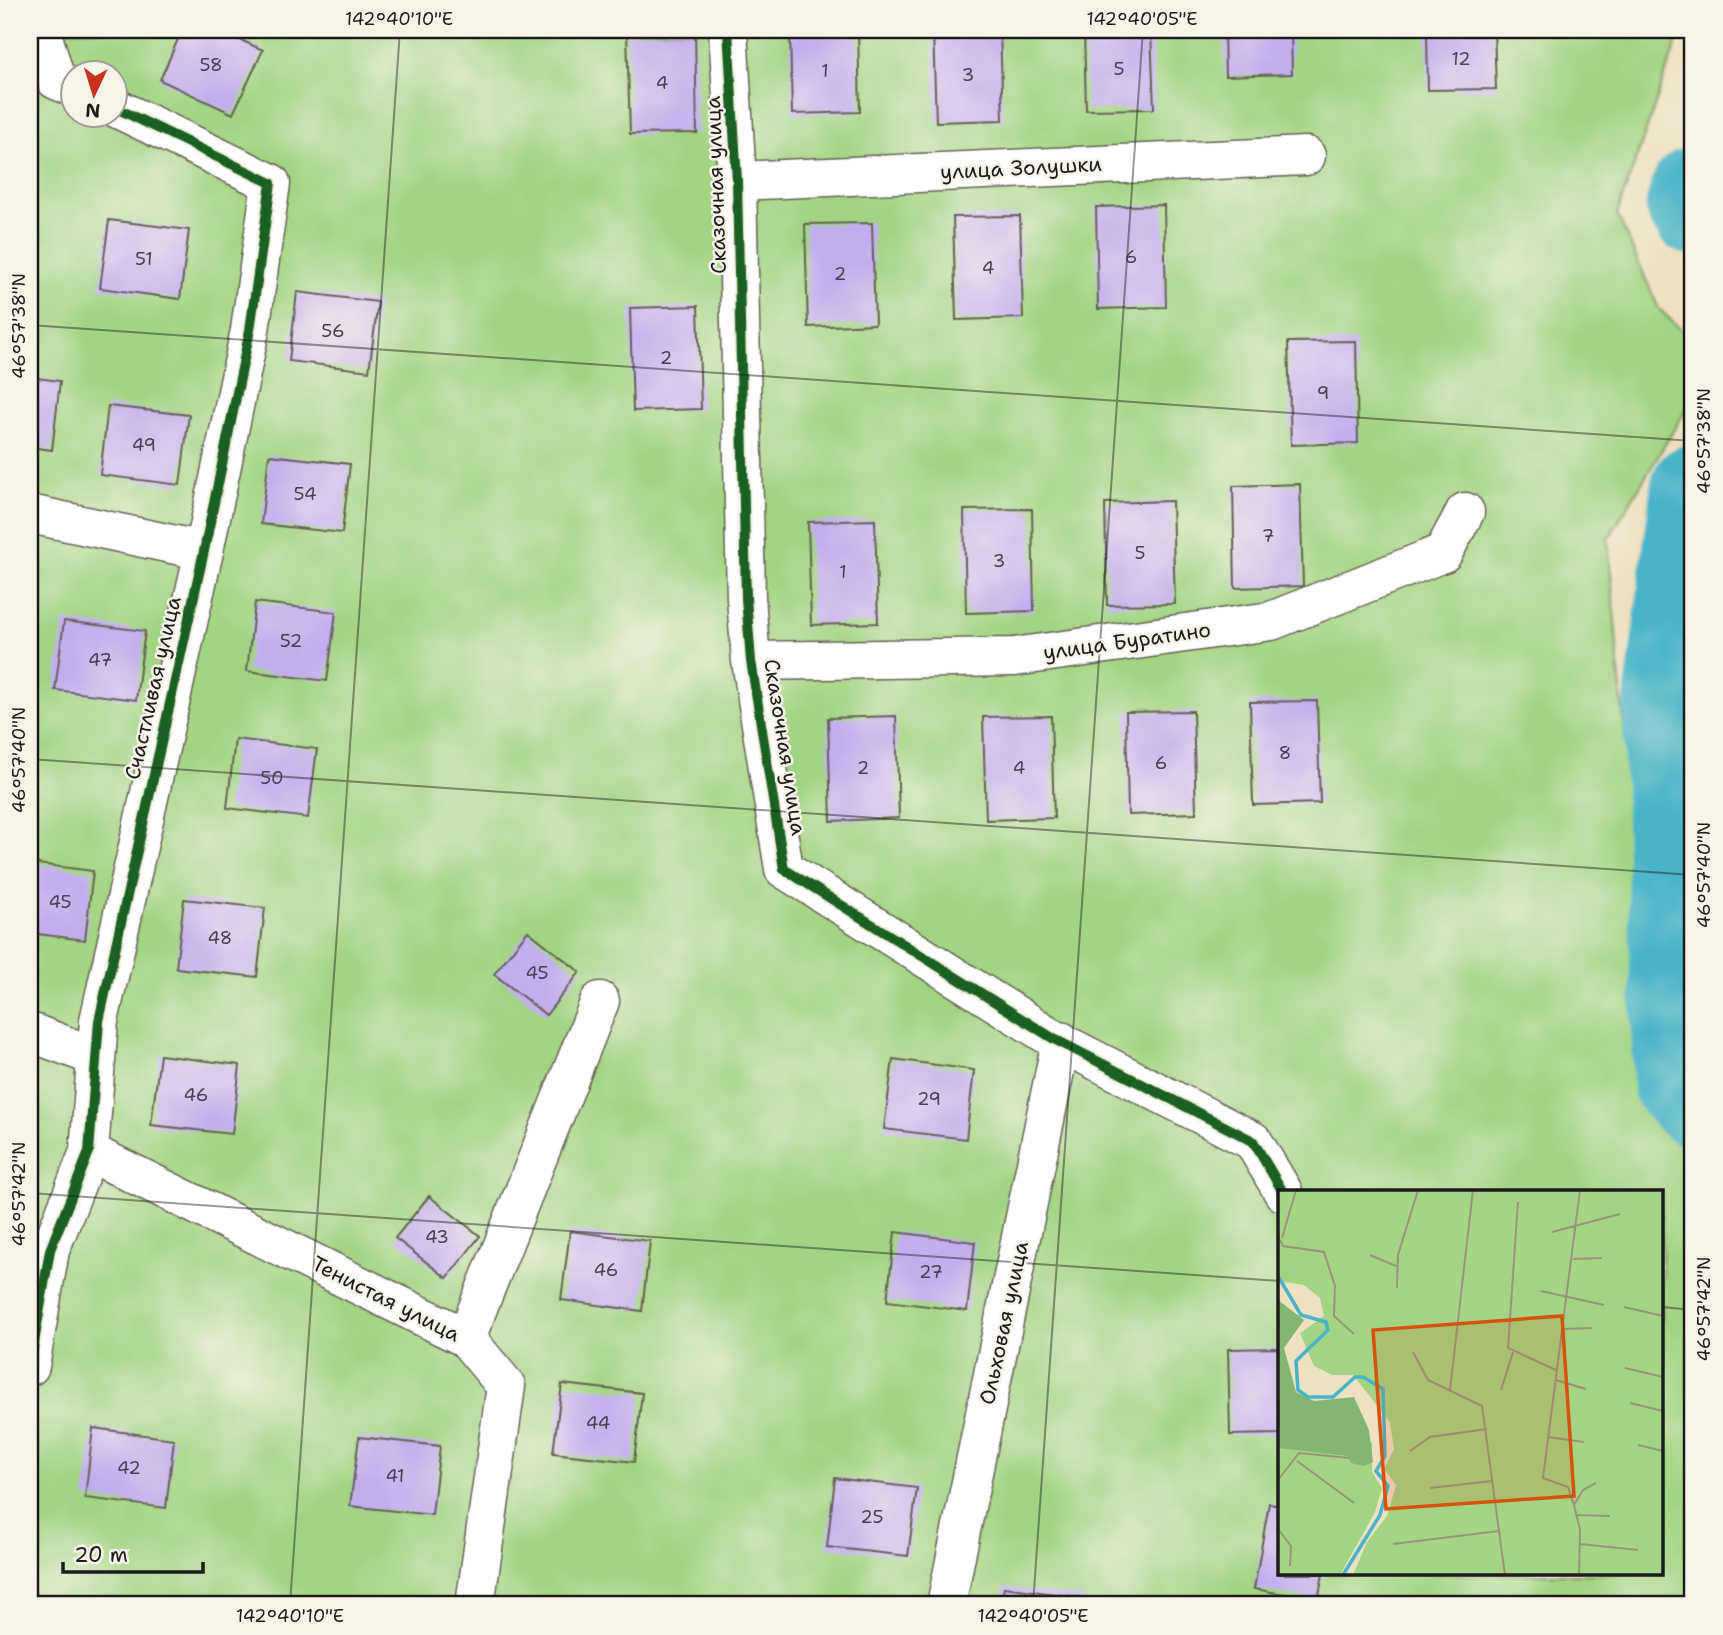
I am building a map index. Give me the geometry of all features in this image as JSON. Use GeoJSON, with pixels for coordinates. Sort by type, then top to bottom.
{"type":"FeatureCollection","features":[{"type":"Feature","properties":{"kind":"street"},"geometry":{"type":"LineString","coordinates":[[41,30],[56,79],[60,81]]}},
{"type":"Feature","properties":{"kind":"street","name":"Сказочная улица"},"geometry":{"type":"LineString","coordinates":[[728,30],[737,181],[746,598],[751,661],[784,869],[1061,1041],[1253,1141],[1282,1190]]}},
{"type":"Feature","properties":{"kind":"street","name":"Счастливая улица"},"geometry":{"type":"LineString","coordinates":[[30,1366],[50,1250],[89,1152],[99,1021],[204,551],[250,330],[271,183],[130,115]]}},
{"type":"Feature","properties":{"kind":"street","name":"улица Золушки"},"geometry":{"type":"LineString","coordinates":[[737,181],[1306,156]]}},
{"type":"Feature","properties":{"kind":"street","name":"улица Буратино"},"geometry":{"type":"LineString","coordinates":[[751,661],[1014,657],[1271,621],[1443,553],[1465,512]]}},
{"type":"Feature","properties":{"kind":"street"},"geometry":{"type":"LineString","coordinates":[[30,514],[204,551]]}},
{"type":"Feature","properties":{"kind":"street"},"geometry":{"type":"LineString","coordinates":[[466,1338],[600,1001]]}},
{"type":"Feature","properties":{"kind":"street"},"geometry":{"type":"LineString","coordinates":[[30,1032],[96,1057]]}},
{"type":"Feature","properties":{"kind":"street","name":"Ольховая улица"},"geometry":{"type":"LineString","coordinates":[[946,1605],[1061,1041]]}},
{"type":"Feature","properties":{"kind":"street","name":"Тенистая улица"},"geometry":{"type":"LineString","coordinates":[[89,1152],[466,1338],[506,1386],[475,1605]]}},
{"type":"Feature","properties":{"kind":"green space"},"geometry":{"type":"Polygon","coordinates":[[[30,30],[1681,30],[1617,214],[1659,309],[1693,340],[1693,398],[1608,539],[1629,788],[1693,907],[1693,1605],[30,1605],[30,30]]]}},
{"type":"Feature","properties":{"kind":"building"},"geometry":{"type":"Polygon","coordinates":[[[182,30],[218,30],[263,50],[233,114],[160,80],[182,30]]]}},
{"type":"Feature","properties":{"kind":"building"},"geometry":{"type":"Polygon","coordinates":[[[695,30],[697,133],[630,134],[627,33],[695,30]]]}},
{"type":"Feature","properties":{"kind":"building"},"geometry":{"type":"Polygon","coordinates":[[[790,30],[858,30],[860,112],[792,114],[790,30]]]}},
{"type":"Feature","properties":{"kind":"building"},"geometry":{"type":"Polygon","coordinates":[[[933,30],[1000,30],[1003,120],[936,122],[933,30]]]}},
{"type":"Feature","properties":{"kind":"building"},"geometry":{"type":"Polygon","coordinates":[[[1084,30],[1151,30],[1154,109],[1086,110],[1084,30]]]}},
{"type":"Feature","properties":{"kind":"building"},"geometry":{"type":"Polygon","coordinates":[[[1224,30],[1291,30],[1292,74],[1225,76],[1224,30]]]}},
{"type":"Feature","properties":{"kind":"building"},"geometry":{"type":"Polygon","coordinates":[[[1427,30],[1494,30],[1496,89],[1428,90],[1427,30]]]}},
{"type":"Feature","properties":{"kind":"building"},"geometry":{"type":"Polygon","coordinates":[[[1164,205],[1166,307],[1098,309],[1096,207],[1164,205]]]}},
{"type":"Feature","properties":{"kind":"building"},"geometry":{"type":"Polygon","coordinates":[[[1020,216],[1023,318],[956,320],[953,217],[1020,216]]]}},
{"type":"Feature","properties":{"kind":"building"},"geometry":{"type":"Polygon","coordinates":[[[109,220],[189,230],[180,299],[100,288],[109,220]]]}},
{"type":"Feature","properties":{"kind":"building"},"geometry":{"type":"Polygon","coordinates":[[[872,223],[875,324],[808,327],[805,224],[872,223]]]}},
{"type":"Feature","properties":{"kind":"building"},"geometry":{"type":"Polygon","coordinates":[[[297,292],[378,302],[369,371],[289,361],[297,292]]]}},
{"type":"Feature","properties":{"kind":"building"},"geometry":{"type":"Polygon","coordinates":[[[698,306],[701,409],[633,411],[630,308],[698,306]]]}},
{"type":"Feature","properties":{"kind":"building"},"geometry":{"type":"Polygon","coordinates":[[[1356,341],[1358,443],[1291,445],[1288,342],[1356,341]]]}},
{"type":"Feature","properties":{"kind":"building"},"geometry":{"type":"Polygon","coordinates":[[[30,377],[60,381],[52,450],[30,447],[30,377]]]}},
{"type":"Feature","properties":{"kind":"building"},"geometry":{"type":"Polygon","coordinates":[[[108,406],[189,415],[180,485],[100,475],[108,406]]]}},
{"type":"Feature","properties":{"kind":"building"},"geometry":{"type":"Polygon","coordinates":[[[269,455],[350,464],[342,533],[261,524],[269,455]]]}},
{"type":"Feature","properties":{"kind":"building"},"geometry":{"type":"Polygon","coordinates":[[[1300,484],[1303,586],[1235,588],[1233,486],[1300,484]]]}},
{"type":"Feature","properties":{"kind":"building"},"geometry":{"type":"Polygon","coordinates":[[[1172,501],[1175,604],[1107,605],[1105,503],[1172,501]]]}},
{"type":"Feature","properties":{"kind":"building"},"geometry":{"type":"Polygon","coordinates":[[[1032,509],[1034,611],[966,613],[964,510],[1032,509]]]}},
{"type":"Feature","properties":{"kind":"building"},"geometry":{"type":"Polygon","coordinates":[[[875,520],[878,623],[811,625],[808,522],[875,520]]]}},
{"type":"Feature","properties":{"kind":"building"},"geometry":{"type":"Polygon","coordinates":[[[255,602],[336,612],[327,681],[247,671],[255,602]]]}},
{"type":"Feature","properties":{"kind":"building"},"geometry":{"type":"Polygon","coordinates":[[[64,621],[145,631],[136,700],[55,690],[64,621]]]}},
{"type":"Feature","properties":{"kind":"building"},"geometry":{"type":"Polygon","coordinates":[[[1317,701],[1320,803],[1253,805],[1250,702],[1317,701]]]}},
{"type":"Feature","properties":{"kind":"building"},"geometry":{"type":"Polygon","coordinates":[[[1193,711],[1196,813],[1128,815],[1126,712],[1193,711]]]}},
{"type":"Feature","properties":{"kind":"building"},"geometry":{"type":"Polygon","coordinates":[[[896,716],[899,818],[831,821],[828,718],[896,716]]]}},
{"type":"Feature","properties":{"kind":"building"},"geometry":{"type":"Polygon","coordinates":[[[1051,716],[1054,818],[986,820],[983,717],[1051,716]]]}},
{"type":"Feature","properties":{"kind":"building"},"geometry":{"type":"Polygon","coordinates":[[[235,739],[317,749],[308,818],[227,808],[235,739]]]}},
{"type":"Feature","properties":{"kind":"building"},"geometry":{"type":"Polygon","coordinates":[[[30,863],[93,871],[85,940],[30,933],[30,863]]]}},
{"type":"Feature","properties":{"kind":"building"},"geometry":{"type":"Polygon","coordinates":[[[184,899],[265,908],[257,977],[176,968],[184,899]]]}},
{"type":"Feature","properties":{"kind":"building"},"geometry":{"type":"Polygon","coordinates":[[[528,931],[580,972],[546,1015],[494,974],[528,931]]]}},
{"type":"Feature","properties":{"kind":"building"},"geometry":{"type":"Polygon","coordinates":[[[160,1055],[240,1065],[232,1134],[151,1125],[160,1055]]]}},
{"type":"Feature","properties":{"kind":"building"},"geometry":{"type":"Polygon","coordinates":[[[893,1059],[974,1070],[966,1139],[884,1129],[893,1059]]]}},
{"type":"Feature","properties":{"kind":"building"},"geometry":{"type":"Polygon","coordinates":[[[429,1196],[480,1236],[447,1278],[395,1238],[429,1196]]]}},
{"type":"Feature","properties":{"kind":"building"},"geometry":{"type":"Polygon","coordinates":[[[570,1231],[650,1241],[642,1311],[561,1300],[570,1231]]]}},
{"type":"Feature","properties":{"kind":"building"},"geometry":{"type":"Polygon","coordinates":[[[895,1232],[975,1242],[967,1311],[887,1301],[895,1232]]]}},
{"type":"Feature","properties":{"kind":"building"},"geometry":{"type":"Polygon","coordinates":[[[1278,1348],[1278,1434],[1230,1435],[1228,1349],[1278,1348]]]}},
{"type":"Feature","properties":{"kind":"building"},"geometry":{"type":"Polygon","coordinates":[[[562,1384],[642,1393],[634,1462],[553,1453],[562,1384]]]}},
{"type":"Feature","properties":{"kind":"building"},"geometry":{"type":"Polygon","coordinates":[[[93,1428],[174,1439],[166,1508],[85,1498],[93,1428]]]}},
{"type":"Feature","properties":{"kind":"building"},"geometry":{"type":"Polygon","coordinates":[[[359,1437],[440,1446],[432,1515],[350,1506],[359,1437]]]}},
{"type":"Feature","properties":{"kind":"building"},"geometry":{"type":"Polygon","coordinates":[[[835,1478],[917,1488],[908,1556],[827,1547],[835,1478]]]}},
{"type":"Feature","properties":{"kind":"building"},"geometry":{"type":"Polygon","coordinates":[[[1269,1503],[1278,1505],[1278,1576],[1323,1576],[1318,1600],[1254,1589],[1269,1503]]]}},
{"type":"Feature","properties":{"kind":"building"},"geometry":{"type":"Polygon","coordinates":[[[1004,1587],[1084,1598],[1083,1605],[1001,1605],[1004,1587]]]}},
{"type":"Feature","properties":{"kind":"waterway"},"geometry":{"type":"LineString","coordinates":[[1693,189],[1688,205],[1693,213]]}},
{"type":"Feature","properties":{"kind":"waterway"},"geometry":{"type":"LineString","coordinates":[[1693,486],[1665,710],[1675,1085],[1693,1105]]}},
{"type":"Feature","properties":{"kind":"cycle path"},"geometry":{"type":"LineString","coordinates":[[728,30],[737,181],[746,598],[751,661],[784,869],[1054,1039],[1253,1141],[1282,1190]]}},
{"type":"Feature","properties":{"kind":"cycle path"},"geometry":{"type":"LineString","coordinates":[[30,1366],[50,1250],[89,1152],[99,1021],[204,551],[250,330],[271,183],[130,115]]}}]}
